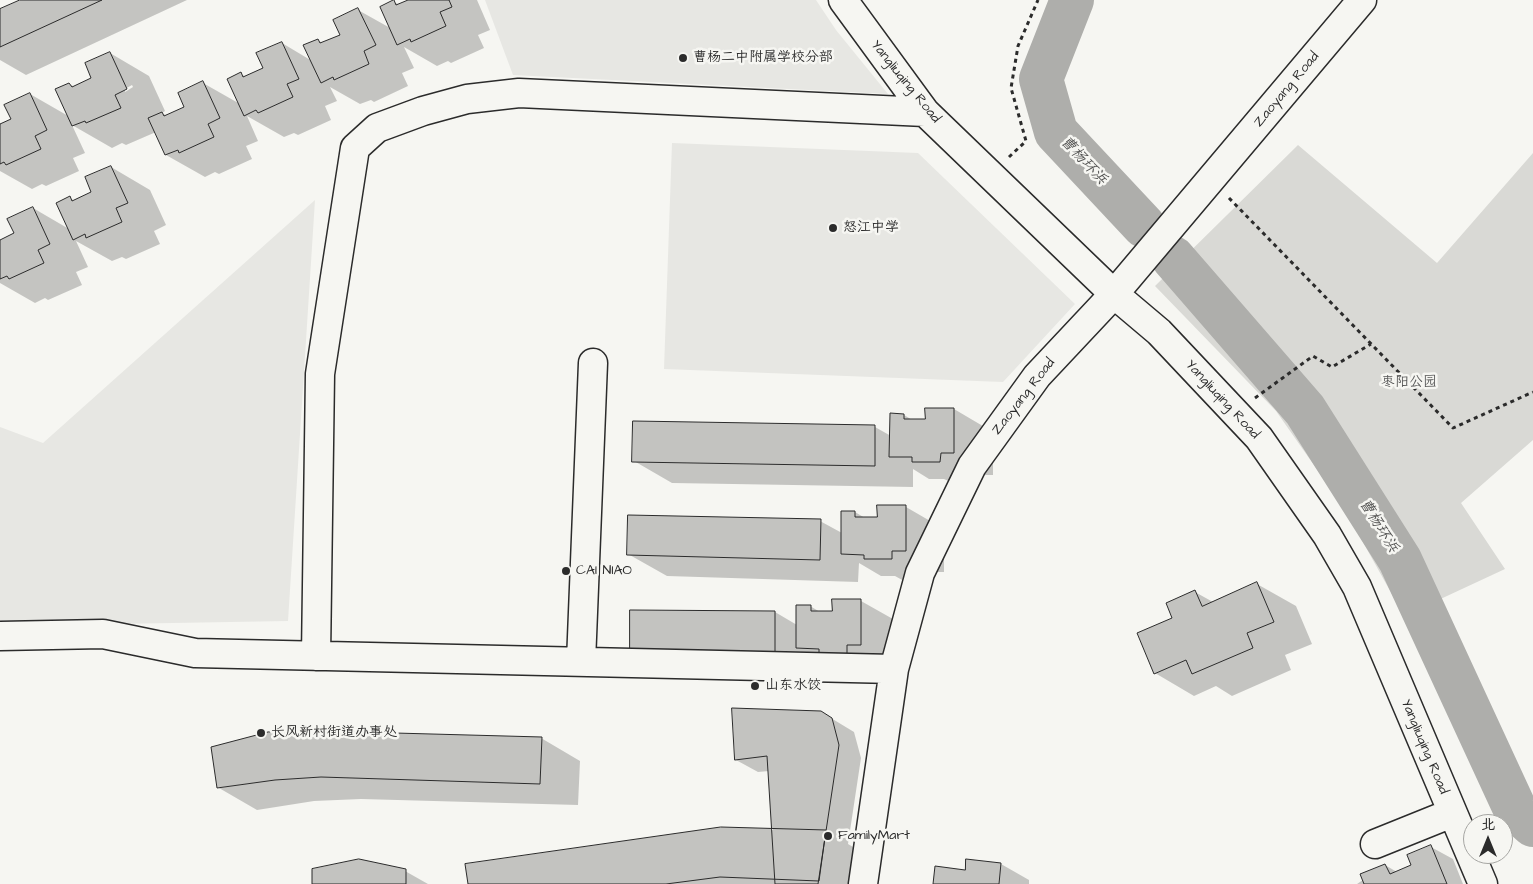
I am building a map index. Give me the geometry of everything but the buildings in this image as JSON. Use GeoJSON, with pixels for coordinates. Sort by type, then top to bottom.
{"type":"FeatureCollection","features":[{"type":"Feature","properties":{"kind":"street","name":"Yangliuqing Road"},"geometry":{"type":"LineString","coordinates":[[843,0],[926,112],[1114,294],[1159,332],[1259,438],[1327,535],[1357,588],[1483,884]]}},
{"type":"Feature","properties":{"kind":"street","name":"Zaoyang Road"},"geometry":{"type":"LineString","coordinates":[[863,884],[894,669],[920,573],[972,466],[1037,376],[1114,294],[1362,0]]}},
{"type":"Feature","properties":{"kind":"street"},"geometry":{"type":"LineString","coordinates":[[316,656],[320,374],[355,148],[377,128],[423,111],[467,99],[520,93],[926,112]]}},
{"type":"Feature","properties":{"kind":"street"},"geometry":{"type":"LineString","coordinates":[[581,662],[593,363]]}},
{"type":"Feature","properties":{"kind":"street"},"geometry":{"type":"LineString","coordinates":[[0,636],[103,634],[195,653],[894,669]]}},
{"type":"Feature","properties":{"kind":"street"},"geometry":{"type":"LineString","coordinates":[[1375,844],[1452,812]]}},
{"type":"Feature","properties":{"kind":"path"},"geometry":{"type":"LineString","coordinates":[[990,175],[1026,141],[1011,88],[1018,46],[1038,0]]}},
{"type":"Feature","properties":{"kind":"path"},"geometry":{"type":"LineString","coordinates":[[1211,180],[1453,428],[1533,392]]}},
{"type":"Feature","properties":{"kind":"path"},"geometry":{"type":"LineString","coordinates":[[1269,387],[1313,356],[1332,367],[1371,344]]}},
{"type":"Feature","properties":{"kind":"shaded area","name":"曹杨二中附属学校分部"},"geometry":{"type":"Polygon","coordinates":[[[485,0],[816,0],[836,30],[888,94],[513,75],[485,0]]]}},
{"type":"Feature","properties":{"kind":"shaded area","name":"怒江中学"},"geometry":{"type":"Polygon","coordinates":[[[672,143],[918,153],[1075,304],[1003,382],[664,369],[672,143]]]}},
{"type":"Feature","properties":{"kind":"shaded area"},"geometry":{"type":"Polygon","coordinates":[[[315,200],[288,621],[0,626],[0,427],[43,443],[315,200]]]}},
{"type":"Feature","properties":{"kind":"green space","name":"枣阳公园"},"geometry":{"type":"Polygon","coordinates":[[[1298,145],[1437,263],[1533,153],[1533,440],[1461,503],[1505,569],[1404,616],[1344,508],[1276,411],[1155,286],[1298,145]]]}},
{"type":"Feature","properties":{"kind":"waterway","name":"曹杨环浜"},"geometry":{"type":"LineString","coordinates":[[1072,0],[1041,79],[1056,132],[1144,226]]}},
{"type":"Feature","properties":{"kind":"waterway","name":"曹杨环浜"},"geometry":{"type":"LineString","coordinates":[[1173,258],[1305,410],[1400,560],[1515,809],[1533,825]]}},
{"type":"Feature","properties":{"kind":"place","name":"曹杨二中附属学校分部"},"geometry":{"type":"Point","coordinates":[683,58]}},
{"type":"Feature","properties":{"kind":"place","name":"怒江中学"},"geometry":{"type":"Point","coordinates":[833,228]}},
{"type":"Feature","properties":{"kind":"place","name":"CAI NIAO"},"geometry":{"type":"Point","coordinates":[566,571]}},
{"type":"Feature","properties":{"kind":"place","name":"山东水饺"},"geometry":{"type":"Point","coordinates":[755,686]}},
{"type":"Feature","properties":{"kind":"place","name":"长风新村街道办事处"},"geometry":{"type":"Point","coordinates":[261,733]}},
{"type":"Feature","properties":{"kind":"place","name":"FamilyMart"},"geometry":{"type":"Point","coordinates":[828,836]}}]}
